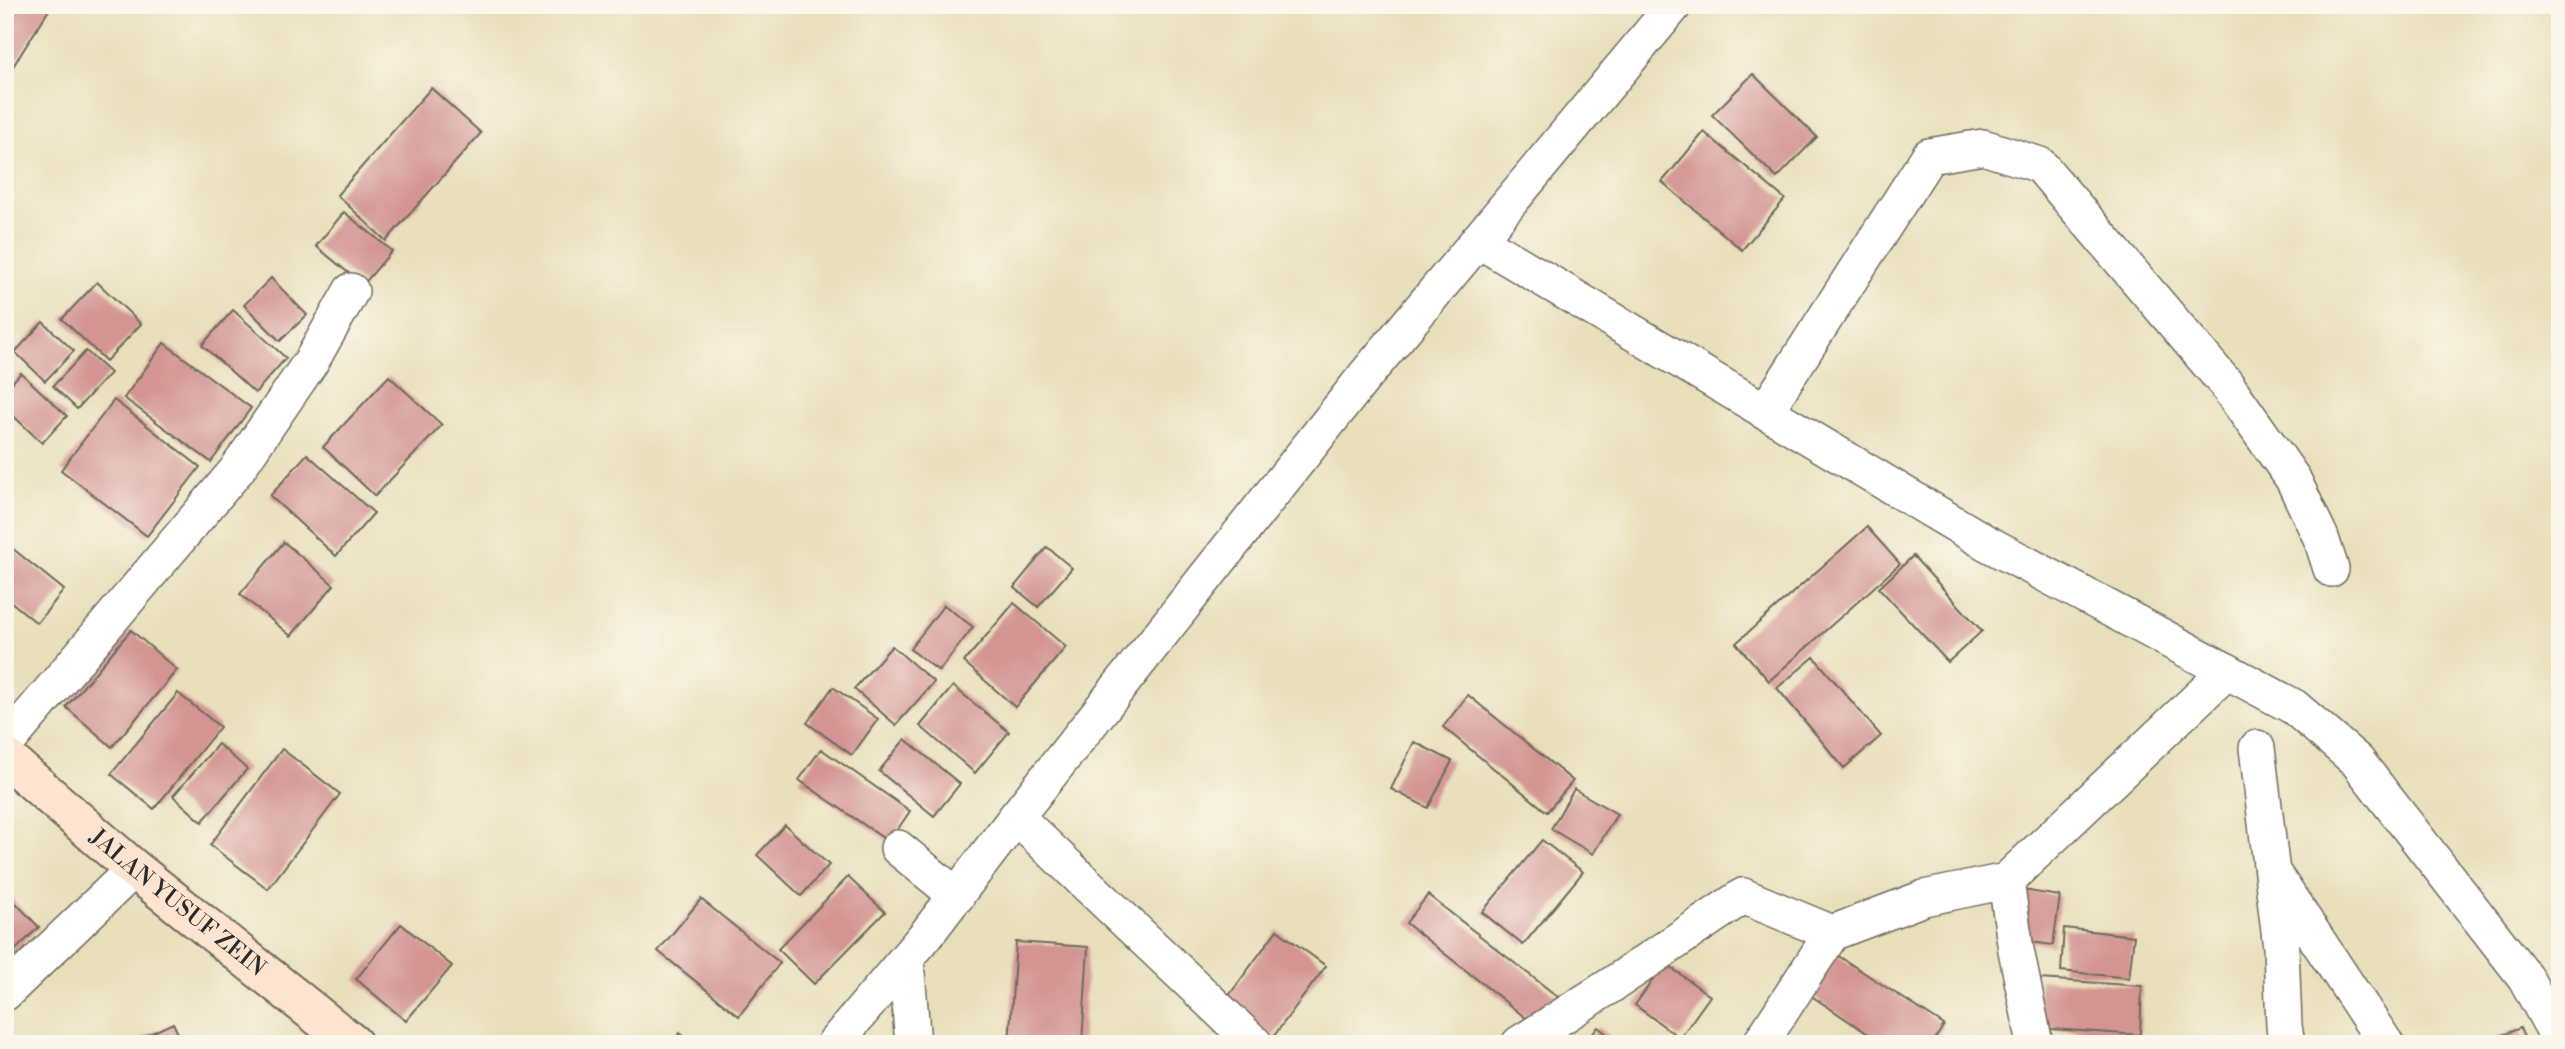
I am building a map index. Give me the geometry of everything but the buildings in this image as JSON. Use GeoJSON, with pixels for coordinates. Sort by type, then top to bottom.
{"type":"FeatureCollection","features":[{"type":"Feature","properties":{"kind":"street"},"geometry":{"type":"LineString","coordinates":[[834,1044],[957,897],[1016,817],[1365,376],[1674,5]]}},
{"type":"Feature","properties":{"kind":"street"},"geometry":{"type":"LineString","coordinates":[[1765,412],[1929,156],[1983,147],[2040,165],[2226,384],[2293,479],[2321,538],[2331,569]]}},
{"type":"Feature","properties":{"kind":"street"},"geometry":{"type":"LineString","coordinates":[[1478,240],[1984,542],[2294,707],[2357,761],[2525,977],[2560,1041]]}},
{"type":"Feature","properties":{"kind":"street"},"geometry":{"type":"LineString","coordinates":[[5,745],[236,471],[312,360],[351,291]]}},
{"type":"Feature","properties":{"kind":"street"},"geometry":{"type":"LineString","coordinates":[[1760,1044],[1832,933],[1924,898],[2006,881],[2227,671]]}},
{"type":"Feature","properties":{"kind":"street"},"geometry":{"type":"LineString","coordinates":[[2257,748],[2281,948],[2287,1044]]}},
{"type":"Feature","properties":{"kind":"street","name":"JALAN YUSUF ZEIN"},"geometry":{"type":"LineString","coordinates":[[5,757],[134,869],[353,1044]]}},
{"type":"Feature","properties":{"kind":"street"},"geometry":{"type":"LineString","coordinates":[[1016,817],[1255,1044]]}},
{"type":"Feature","properties":{"kind":"street"},"geometry":{"type":"LineString","coordinates":[[898,848],[957,897]]}},
{"type":"Feature","properties":{"kind":"street"},"geometry":{"type":"LineString","coordinates":[[5,993],[134,869]]}},
{"type":"Feature","properties":{"kind":"street"},"geometry":{"type":"LineString","coordinates":[[2273,873],[2386,1044]]}},
{"type":"Feature","properties":{"kind":"street"},"geometry":{"type":"LineString","coordinates":[[2006,881],[2016,950],[2035,1044]]}},
{"type":"Feature","properties":{"kind":"street"},"geometry":{"type":"LineString","coordinates":[[1519,1044],[1743,896],[1832,933]]}},
{"type":"Feature","properties":{"kind":"street"},"geometry":{"type":"LineString","coordinates":[[906,960],[913,1044]]}}]}
